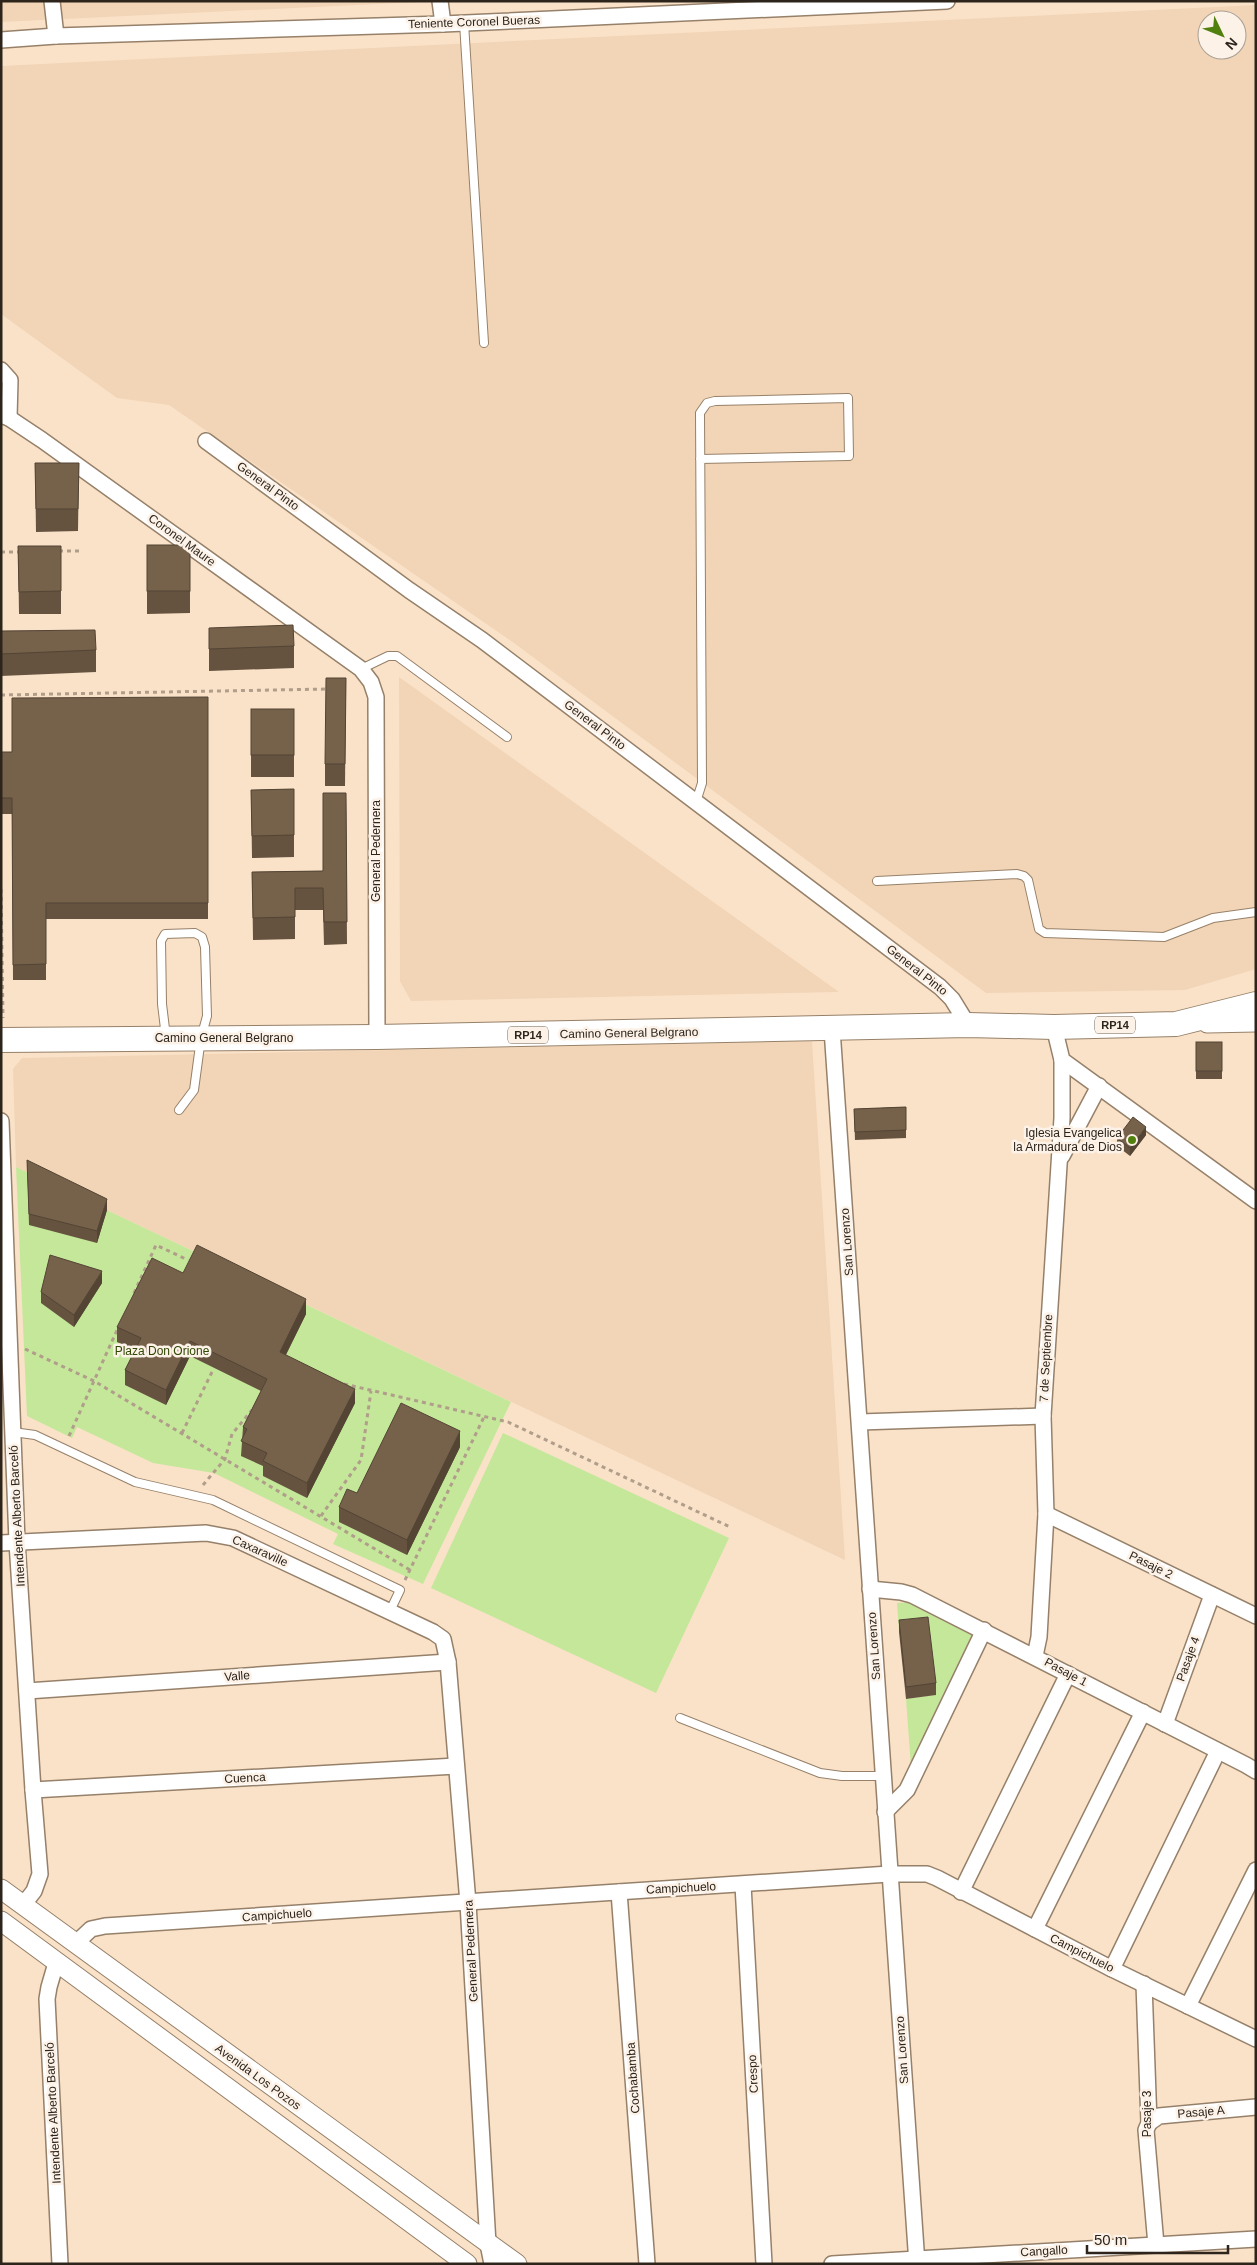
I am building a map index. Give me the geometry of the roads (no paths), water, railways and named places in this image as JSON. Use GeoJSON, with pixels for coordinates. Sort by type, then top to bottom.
{"type":"FeatureCollection","features":[{"type":"Feature","properties":{"kind":"main road","name":"RP14"},"geometry":{"type":"LineString","coordinates":[[1176,1024],[1256,1004]]}},
{"type":"Feature","properties":{"kind":"main road","name":"Camino General Belgrano"},"geometry":{"type":"LineString","coordinates":[[2,1029],[166,1039],[377,1038],[968,1025],[1054,1027],[1176,1024]]}},
{"type":"Feature","properties":{"kind":"street"},"geometry":{"type":"LineString","coordinates":[[52,1],[56,36]]}},
{"type":"Feature","properties":{"kind":"street"},"geometry":{"type":"LineString","coordinates":[[440,1],[442,24]]}},
{"type":"Feature","properties":{"kind":"street","name":"Teniente Coronel Bueras"},"geometry":{"type":"LineString","coordinates":[[1,40],[56,36],[442,24],[836,4],[947,1]]}},
{"type":"Feature","properties":{"kind":"street"},"geometry":{"type":"LineString","coordinates":[[1,370],[10,380],[5,417]]}},
{"type":"Feature","properties":{"kind":"street","name":"Coronel Maure"},"geometry":{"type":"LineString","coordinates":[[5,417],[361,669]]}},
{"type":"Feature","properties":{"kind":"street","name":"General Pinto"},"geometry":{"type":"LineString","coordinates":[[206,441],[409,590],[482,640],[940,987],[952,999],[968,1025]]}},
{"type":"Feature","properties":{"kind":"street","name":"General Pedernera"},"geometry":{"type":"LineString","coordinates":[[361,669],[371,682],[376,697],[377,1038]]}},
{"type":"Feature","properties":{"kind":"street","name":"Camino General Belgrano"},"geometry":{"type":"LineString","coordinates":[[1176,1024],[1256,1022]]}},
{"type":"Feature","properties":{"kind":"street"},"geometry":{"type":"LineString","coordinates":[[1054,1027],[1062,1060],[1256,1201]]}},
{"type":"Feature","properties":{"kind":"street","name":"San Lorenzo"},"geometry":{"type":"LineString","coordinates":[[832,1029],[917,2261]]}},
{"type":"Feature","properties":{"kind":"street","name":"7 de Septiembre"},"geometry":{"type":"LineString","coordinates":[[1034,1656],[1039,1637],[1046,1514],[1043,1416],[1059,1162],[1062,1060]]}},
{"type":"Feature","properties":{"kind":"street"},"geometry":{"type":"LineString","coordinates":[[1059,1162],[1099,1086]]}},
{"type":"Feature","properties":{"kind":"street","name":"Intendente Alberto Barceló"},"geometry":{"type":"LineString","coordinates":[[1,1121],[17,1542],[40,1874],[34,1891],[23,1905]]}},
{"type":"Feature","properties":{"kind":"street"},"geometry":{"type":"LineString","coordinates":[[860,1422],[1043,1416]]}},
{"type":"Feature","properties":{"kind":"street","name":"Pasaje 2"},"geometry":{"type":"LineString","coordinates":[[1046,1514],[1256,1616]]}},
{"type":"Feature","properties":{"kind":"street","name":"Caxaraville"},"geometry":{"type":"LineString","coordinates":[[1,1543],[206,1533],[220,1534],[233,1538],[390,1611],[433,1632],[443,1639]]}},
{"type":"Feature","properties":{"kind":"street","name":"Pasaje 1"},"geometry":{"type":"LineString","coordinates":[[870,1588],[912,1595],[984,1630],[1218,1751],[1254,1766]]}},
{"type":"Feature","properties":{"kind":"street","name":"Pasaje 4"},"geometry":{"type":"LineString","coordinates":[[1165,1724],[1212,1595]]}},
{"type":"Feature","properties":{"kind":"street"},"geometry":{"type":"LineString","coordinates":[[885,1812],[907,1790],[984,1630]]}},
{"type":"Feature","properties":{"kind":"street","name":"General Pedernera"},"geometry":{"type":"LineString","coordinates":[[443,1639],[448,1662],[468,1903],[488,2244],[492,2264]]}},
{"type":"Feature","properties":{"kind":"street","name":"Valle"},"geometry":{"type":"LineString","coordinates":[[27,1691],[448,1662]]}},
{"type":"Feature","properties":{"kind":"street"},"geometry":{"type":"LineString","coordinates":[[962,1892],[1068,1674]]}},
{"type":"Feature","properties":{"kind":"street"},"geometry":{"type":"LineString","coordinates":[[1035,1929],[1143,1712]]}},
{"type":"Feature","properties":{"kind":"street"},"geometry":{"type":"LineString","coordinates":[[1112,1969],[1218,1751]]}},
{"type":"Feature","properties":{"kind":"street","name":"Cuenca"},"geometry":{"type":"LineString","coordinates":[[33,1790],[456,1766]]}},
{"type":"Feature","properties":{"kind":"street"},"geometry":{"type":"LineString","coordinates":[[1188,2006],[1256,1870]]}},
{"type":"Feature","properties":{"kind":"street","name":"Campichuelo"},"geometry":{"type":"LineString","coordinates":[[75,1944],[91,1930],[105,1926],[889,1874],[927,1874],[1112,1969],[1256,2039]]}},
{"type":"Feature","properties":{"kind":"street","name":"Crespo"},"geometry":{"type":"LineString","coordinates":[[743,1885],[764,2264]]}},
{"type":"Feature","properties":{"kind":"street","name":"Avenida Los Pozos"},"geometry":{"type":"LineString","coordinates":[[1,1889],[517,2264]]}},
{"type":"Feature","properties":{"kind":"street","name":"Cochabamba"},"geometry":{"type":"LineString","coordinates":[[619,1892],[647,2264]]}},
{"type":"Feature","properties":{"kind":"street"},"geometry":{"type":"LineString","coordinates":[[1,1921],[467,2264]]}},
{"type":"Feature","properties":{"kind":"street","name":"Intendente Alberto Barceló"},"geometry":{"type":"LineString","coordinates":[[56,1963],[47,1999],[60,2264]]}},
{"type":"Feature","properties":{"kind":"street","name":"Pasaje 3"},"geometry":{"type":"LineString","coordinates":[[1144,1984],[1149,2123],[1146,2130],[1156,2244]]}},
{"type":"Feature","properties":{"kind":"street","name":"Pasaje A"},"geometry":{"type":"LineString","coordinates":[[1149,2123],[1159,2116],[1256,2107]]}},
{"type":"Feature","properties":{"kind":"street","name":"Cangallo"},"geometry":{"type":"LineString","coordinates":[[832,2264],[917,2261],[1256,2239]]}},
{"type":"Feature","properties":{"kind":"lane"},"geometry":{"type":"LineString","coordinates":[[464,23],[484,343]]}},
{"type":"Feature","properties":{"kind":"lane"},"geometry":{"type":"LineString","coordinates":[[696,802],[702,783],[700,459],[700,413],[708,403],[715,401],[848,398],[849,456],[700,459]]}},
{"type":"Feature","properties":{"kind":"lane"},"geometry":{"type":"LineString","coordinates":[[361,669],[388,656],[397,656],[507,737]]}},
{"type":"Feature","properties":{"kind":"lane"},"geometry":{"type":"LineString","coordinates":[[877,881],[1018,874],[1028,880],[1039,929],[1046,932],[1164,937],[1213,918],[1256,912]]}},
{"type":"Feature","properties":{"kind":"lane"},"geometry":{"type":"LineString","coordinates":[[166,1039],[162,1004],[161,941],[165,934],[195,933],[202,937],[205,947],[207,1016],[201,1038],[194,1090],[178,1110]]}},
{"type":"Feature","properties":{"kind":"lane"},"geometry":{"type":"LineString","coordinates":[[13,1432],[35,1435],[135,1482],[213,1500],[400,1590],[390,1611]]}},
{"type":"Feature","properties":{"kind":"lane"},"geometry":{"type":"LineString","coordinates":[[680,1718],[820,1773],[842,1776],[883,1776]]}},
{"type":"Feature","properties":{"kind":"place","name":"Iglesia Evangelica la Armadura de Dios"},"geometry":{"type":"Point","coordinates":[1132,1140]}},
{"type":"Feature","properties":{"kind":"park label","name":"Plaza Don Orione"},"geometry":{"type":"Point","coordinates":[162,1351]}}]}
